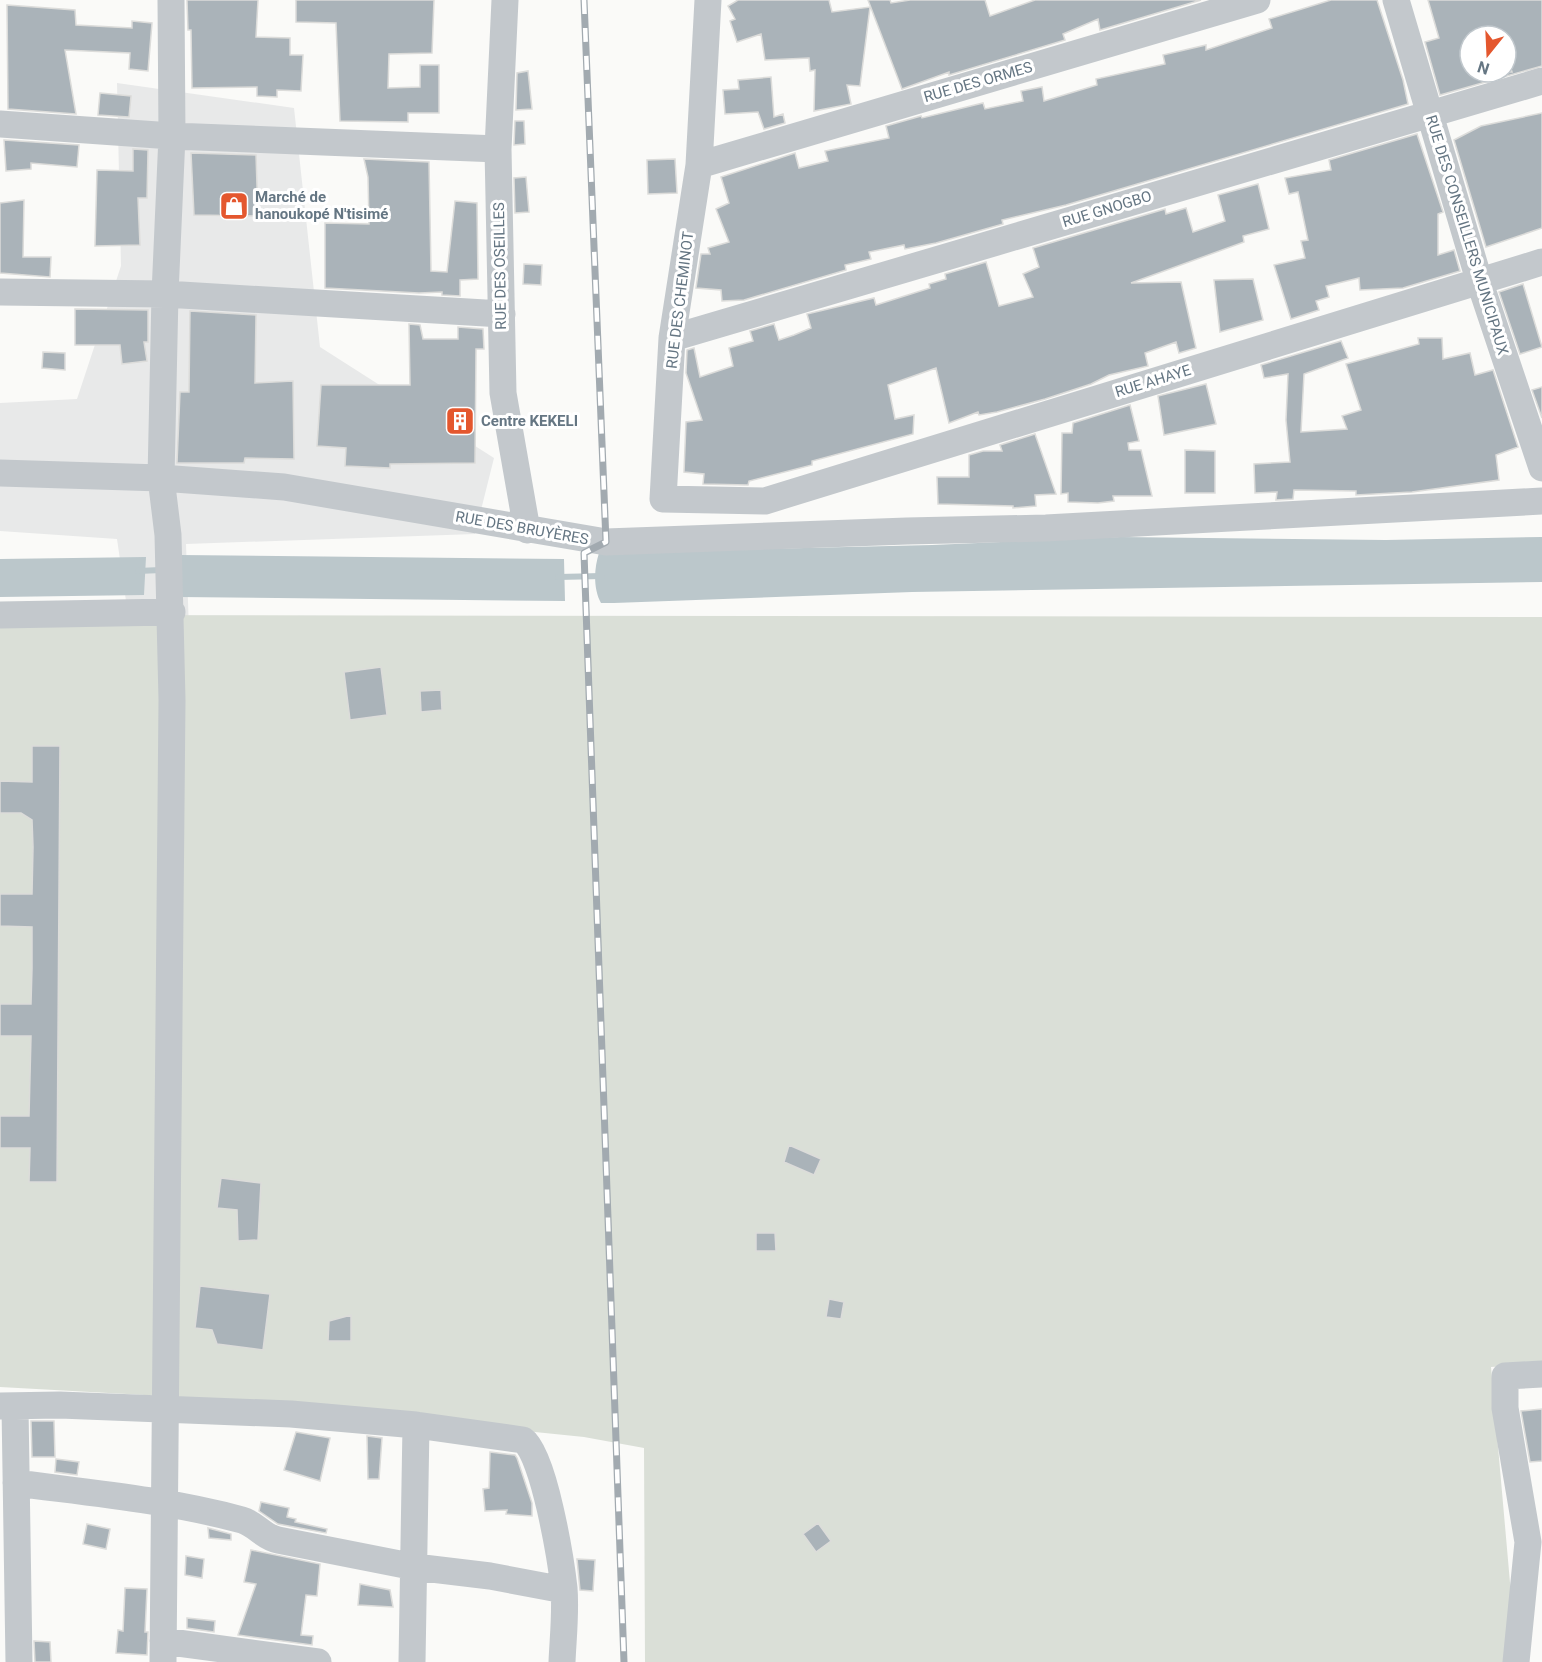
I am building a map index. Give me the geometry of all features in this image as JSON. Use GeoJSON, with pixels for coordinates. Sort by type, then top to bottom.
{"type":"FeatureCollection","features":[{"type":"Feature","properties":{"kind":"street"},"geometry":{"type":"LineString","coordinates":[[171,0],[172,135],[165,294],[161,478],[168,535],[171,607],[167,1408],[163,1652],[318,1662]]}},
{"type":"Feature","properties":{"kind":"street","name":"RUE DES OSEILLES"},"geometry":{"type":"LineString","coordinates":[[505,0],[498,149],[503,393],[527,530]]}},
{"type":"Feature","properties":{"kind":"street","name":"RUE DES CHEMINOT"},"geometry":{"type":"LineString","coordinates":[[708,0],[699,165],[672,338],[663,499],[765,501]]}},
{"type":"Feature","properties":{"kind":"street","name":"RUE DES ORMES"},"geometry":{"type":"LineString","coordinates":[[699,165],[1257,0]]}},
{"type":"Feature","properties":{"kind":"street","name":"RUE DES CONSEILLERS MUNICIPAUX"},"geometry":{"type":"LineString","coordinates":[[1396,0],[1479,280],[1537,434],[1542,468]]}},
{"type":"Feature","properties":{"kind":"street","name":"RUE GNOGBO"},"geometry":{"type":"LineString","coordinates":[[672,338],[1542,81]]}},
{"type":"Feature","properties":{"kind":"street"},"geometry":{"type":"LineString","coordinates":[[0,124],[172,135],[498,149]]}},
{"type":"Feature","properties":{"kind":"street","name":"RUE AHAYE"},"geometry":{"type":"LineString","coordinates":[[765,501],[1542,262]]}},
{"type":"Feature","properties":{"kind":"street"},"geometry":{"type":"LineString","coordinates":[[0,291],[165,294],[502,314]]}},
{"type":"Feature","properties":{"kind":"street","name":"RUE DES BRUYÈRES"},"geometry":{"type":"LineString","coordinates":[[0,472],[161,478],[284,487],[606,542],[1046,528],[1542,501]]}},
{"type":"Feature","properties":{"kind":"street"},"geometry":{"type":"LineString","coordinates":[[0,615],[171,607]]}},
{"type":"Feature","properties":{"kind":"street"},"geometry":{"type":"LineString","coordinates":[[1516,1662],[1535,1541],[1505,1408],[1505,1376],[1542,1374]]}},
{"type":"Feature","properties":{"kind":"street"},"geometry":{"type":"LineString","coordinates":[[19,1662],[8,1529],[16,1483],[7,1407],[60,1405],[291,1414],[416,1425],[526,1442],[545,1486],[564,1590],[562,1662]]}},
{"type":"Feature","properties":{"kind":"street"},"geometry":{"type":"LineString","coordinates":[[412,1662],[416,1567],[416,1425]]}},
{"type":"Feature","properties":{"kind":"street"},"geometry":{"type":"LineString","coordinates":[[16,1483],[166,1503],[250,1522],[271,1539],[416,1567],[490,1576],[564,1590]]}},
{"type":"Feature","properties":{"kind":"shaded area"},"geometry":{"type":"Polygon","coordinates":[[[117,83],[294,108],[320,347],[494,458],[475,534],[186,544],[197,862],[126,601],[117,539],[0,531],[0,403],[77,399],[121,266],[117,83]]]}},
{"type":"Feature","properties":{"kind":"shaded area"},"geometry":{"type":"Polygon","coordinates":[[[1120,537],[1386,540],[1542,537],[1542,582],[912,592],[614,603],[601,603],[596,585],[595,572],[599,553],[932,545],[1120,537]]]}},
{"type":"Feature","properties":{"kind":"shaded area"},"geometry":{"type":"Polygon","coordinates":[[[180,555],[564,559],[565,601],[179,597],[180,555]]]}},
{"type":"Feature","properties":{"kind":"shaded area"},"geometry":{"type":"Polygon","coordinates":[[[146,557],[144,595],[0,597],[0,559],[146,557]]]}},
{"type":"Feature","properties":{"kind":"shaded area"},"geometry":{"type":"Polygon","coordinates":[[[0,615],[1542,617],[1542,1364],[1491,1367],[1517,1662],[645,1662],[644,1448],[584,1437],[217,1399],[0,1387],[0,615]]]}},
{"type":"Feature","properties":{"kind":"building"},"geometry":{"type":"Polygon","coordinates":[[[187,0],[258,0],[256,37],[290,38],[290,55],[303,55],[301,91],[277,90],[277,97],[257,96],[257,87],[192,88],[191,30],[188,30],[187,0]]]}},
{"type":"Feature","properties":{"kind":"building"},"geometry":{"type":"Polygon","coordinates":[[[296,0],[434,0],[432,53],[389,54],[388,88],[420,87],[420,65],[439,65],[439,113],[408,113],[408,122],[340,121],[336,23],[296,22],[296,0]]]}},
{"type":"Feature","properties":{"kind":"building"},"geometry":{"type":"Polygon","coordinates":[[[738,0],[829,0],[832,12],[870,7],[860,86],[847,85],[851,104],[814,111],[815,70],[810,71],[809,58],[765,60],[761,34],[737,42],[730,21],[735,19],[728,6],[738,0]]]}},
{"type":"Feature","properties":{"kind":"building"},"geometry":{"type":"Polygon","coordinates":[[[868,0],[890,0],[891,3],[910,0],[985,0],[990,16],[1035,0],[1201,0],[1100,30],[1098,19],[1063,34],[1065,40],[949,75],[949,72],[902,89],[868,0]]]}},
{"type":"Feature","properties":{"kind":"building"},"geometry":{"type":"Polygon","coordinates":[[[1331,0],[1377,0],[1403,80],[1408,104],[1066,205],[1002,220],[1003,224],[936,243],[905,249],[904,245],[869,252],[871,259],[845,265],[846,270],[744,300],[722,301],[721,290],[696,288],[701,254],[710,254],[708,248],[729,242],[716,209],[729,203],[721,177],[795,153],[799,168],[828,161],[825,151],[889,138],[886,126],[983,103],[985,109],[1023,101],[1021,91],[1042,87],[1044,101],[1097,85],[1096,79],[1165,64],[1163,55],[1206,45],[1206,50],[1272,28],[1269,19],[1331,0]]]}},
{"type":"Feature","properties":{"kind":"building"},"geometry":{"type":"Polygon","coordinates":[[[1428,0],[1542,0],[1542,66],[1518,73],[1518,24],[1458,24],[1458,84],[1479,84],[1440,95],[1425,42],[1439,38],[1428,0]]]}},
{"type":"Feature","properties":{"kind":"building"},"geometry":{"type":"Polygon","coordinates":[[[7,5],[75,10],[76,25],[132,28],[132,21],[152,23],[148,71],[129,69],[130,53],[65,50],[76,114],[8,109],[7,5]]]}},
{"type":"Feature","properties":{"kind":"building"},"geometry":{"type":"Polygon","coordinates":[[[528,71],[532,109],[516,110],[517,73],[528,71]]]}},
{"type":"Feature","properties":{"kind":"building"},"geometry":{"type":"Polygon","coordinates":[[[771,77],[774,117],[783,114],[785,123],[764,129],[758,112],[725,114],[723,90],[739,89],[738,80],[771,77]]]}},
{"type":"Feature","properties":{"kind":"building"},"geometry":{"type":"Polygon","coordinates":[[[100,93],[131,96],[129,117],[98,115],[100,93]]]}},
{"type":"Feature","properties":{"kind":"building"},"geometry":{"type":"Polygon","coordinates":[[[1542,113],[1542,228],[1486,247],[1454,140],[1481,126],[1542,113]]]}},
{"type":"Feature","properties":{"kind":"building"},"geometry":{"type":"Polygon","coordinates":[[[515,121],[524,121],[525,144],[514,145],[515,121]]]}},
{"type":"Feature","properties":{"kind":"building"},"geometry":{"type":"Polygon","coordinates":[[[1417,134],[1443,212],[1438,214],[1438,255],[1454,250],[1460,271],[1403,288],[1360,290],[1359,278],[1326,286],[1329,297],[1316,301],[1319,310],[1291,319],[1274,265],[1305,258],[1301,241],[1308,240],[1298,192],[1289,194],[1285,178],[1331,170],[1329,160],[1417,134]]]}},
{"type":"Feature","properties":{"kind":"building"},"geometry":{"type":"Polygon","coordinates":[[[4,140],[79,145],[77,167],[31,163],[31,169],[6,171],[4,140]]]}},
{"type":"Feature","properties":{"kind":"building"},"geometry":{"type":"Polygon","coordinates":[[[133,149],[148,150],[147,198],[138,198],[140,245],[95,246],[97,170],[133,171],[133,149]]]}},
{"type":"Feature","properties":{"kind":"building"},"geometry":{"type":"Polygon","coordinates":[[[191,153],[256,155],[258,216],[194,215],[191,153]]]}},
{"type":"Feature","properties":{"kind":"building"},"geometry":{"type":"Polygon","coordinates":[[[364,159],[429,162],[431,271],[447,272],[455,201],[477,203],[478,279],[460,280],[460,296],[442,295],[442,292],[325,288],[325,223],[369,224],[368,177],[364,159]]]}},
{"type":"Feature","properties":{"kind":"building"},"geometry":{"type":"Polygon","coordinates":[[[675,159],[677,193],[648,194],[647,160],[675,159]]]}},
{"type":"Feature","properties":{"kind":"building"},"geometry":{"type":"Polygon","coordinates":[[[526,177],[529,212],[515,213],[514,178],[526,177]]]}},
{"type":"Feature","properties":{"kind":"building"},"geometry":{"type":"Polygon","coordinates":[[[1258,184],[1269,229],[1243,236],[1244,242],[1131,283],[1181,282],[1196,348],[1179,353],[1176,342],[1145,353],[1148,366],[1109,375],[1091,384],[1045,399],[997,412],[979,415],[978,412],[949,423],[936,368],[888,385],[895,419],[914,415],[913,434],[812,461],[812,465],[749,481],[748,485],[703,484],[704,474],[684,472],[686,422],[702,420],[686,373],[687,350],[694,348],[700,377],[733,366],[729,348],[753,341],[750,331],[774,324],[779,340],[811,328],[807,314],[874,298],[876,305],[930,288],[929,284],[946,279],[945,274],[986,262],[999,306],[1033,297],[1023,274],[1039,267],[1033,248],[1165,209],[1166,214],[1186,208],[1193,232],[1225,221],[1218,195],[1258,184]]]}},
{"type":"Feature","properties":{"kind":"building"},"geometry":{"type":"Polygon","coordinates":[[[24,200],[23,257],[51,257],[50,277],[0,273],[0,203],[24,200]]]}},
{"type":"Feature","properties":{"kind":"building"},"geometry":{"type":"Polygon","coordinates":[[[524,264],[542,265],[541,285],[523,284],[524,264]]]}},
{"type":"Feature","properties":{"kind":"building"},"geometry":{"type":"Polygon","coordinates":[[[1253,279],[1263,320],[1220,332],[1214,280],[1253,279]]]}},
{"type":"Feature","properties":{"kind":"building"},"geometry":{"type":"Polygon","coordinates":[[[1523,284],[1542,347],[1520,354],[1499,292],[1523,284]]]}},
{"type":"Feature","properties":{"kind":"building"},"geometry":{"type":"Polygon","coordinates":[[[75,309],[148,310],[148,342],[144,342],[147,361],[122,364],[120,345],[75,345],[75,309]]]}},
{"type":"Feature","properties":{"kind":"building"},"geometry":{"type":"Polygon","coordinates":[[[190,311],[256,315],[255,383],[293,381],[294,459],[245,458],[244,463],[177,463],[180,392],[189,392],[190,311]]]}},
{"type":"Feature","properties":{"kind":"building"},"geometry":{"type":"Polygon","coordinates":[[[409,324],[420,325],[423,339],[458,339],[458,327],[483,329],[484,349],[476,349],[475,463],[390,464],[390,468],[345,466],[346,448],[317,446],[321,385],[410,385],[409,324]]]}},
{"type":"Feature","properties":{"kind":"building"},"geometry":{"type":"Polygon","coordinates":[[[1418,338],[1442,338],[1443,359],[1470,353],[1475,375],[1493,370],[1518,447],[1496,455],[1499,480],[1412,492],[1356,495],[1356,491],[1294,490],[1293,499],[1276,500],[1277,492],[1255,493],[1254,464],[1290,462],[1286,420],[1288,374],[1264,378],[1261,365],[1341,341],[1348,358],[1304,374],[1301,432],[1347,429],[1342,416],[1361,410],[1346,364],[1419,344],[1418,338]]]}},
{"type":"Feature","properties":{"kind":"building"},"geometry":{"type":"Polygon","coordinates":[[[43,352],[65,353],[65,370],[42,368],[43,352]]]}},
{"type":"Feature","properties":{"kind":"building"},"geometry":{"type":"Polygon","coordinates":[[[1206,384],[1216,424],[1164,435],[1158,396],[1206,384]]]}},
{"type":"Feature","properties":{"kind":"building"},"geometry":{"type":"Polygon","coordinates":[[[1542,387],[1542,418],[1532,390],[1542,387]]]}},
{"type":"Feature","properties":{"kind":"building"},"geometry":{"type":"Polygon","coordinates":[[[1130,405],[1139,441],[1128,443],[1129,450],[1141,450],[1152,496],[1113,496],[1114,501],[1098,503],[1068,502],[1068,493],[1061,494],[1062,433],[1072,433],[1073,423],[1130,405]]]}},
{"type":"Feature","properties":{"kind":"building"},"geometry":{"type":"Polygon","coordinates":[[[1035,434],[1056,494],[1035,495],[1036,506],[1013,508],[1013,506],[938,504],[937,477],[969,477],[969,455],[983,451],[1002,451],[1000,445],[1035,434]]]}},
{"type":"Feature","properties":{"kind":"building"},"geometry":{"type":"Polygon","coordinates":[[[1185,450],[1215,451],[1215,493],[1185,493],[1185,450]]]}},
{"type":"Feature","properties":{"kind":"building"},"geometry":{"type":"Polygon","coordinates":[[[381,667],[387,715],[350,720],[344,672],[381,667]]]}},
{"type":"Feature","properties":{"kind":"building"},"geometry":{"type":"Polygon","coordinates":[[[441,690],[442,710],[421,712],[420,691],[441,690]]]}},
{"type":"Feature","properties":{"kind":"building"},"geometry":{"type":"Polygon","coordinates":[[[32,746],[60,746],[57,1182],[29,1182],[30,1148],[0,1148],[0,1116],[29,1116],[31,1036],[0,1036],[0,1004],[31,1004],[32,927],[0,926],[0,894],[32,894],[33,847],[32,820],[21,813],[0,813],[0,781],[32,782],[32,746]]]}},
{"type":"Feature","properties":{"kind":"building"},"geometry":{"type":"Polygon","coordinates":[[[789,1145],[821,1159],[814,1175],[784,1162],[789,1145]]]}},
{"type":"Feature","properties":{"kind":"building"},"geometry":{"type":"Polygon","coordinates":[[[221,1178],[261,1183],[258,1240],[238,1241],[237,1210],[217,1208],[221,1178]]]}},
{"type":"Feature","properties":{"kind":"building"},"geometry":{"type":"Polygon","coordinates":[[[756,1233],[775,1233],[776,1251],[756,1251],[756,1233]]]}},
{"type":"Feature","properties":{"kind":"building"},"geometry":{"type":"Polygon","coordinates":[[[200,1286],[270,1294],[263,1350],[217,1344],[212,1330],[195,1328],[200,1286]]]}},
{"type":"Feature","properties":{"kind":"building"},"geometry":{"type":"Polygon","coordinates":[[[829,1299],[844,1302],[841,1319],[826,1317],[829,1299]]]}},
{"type":"Feature","properties":{"kind":"building"},"geometry":{"type":"Polygon","coordinates":[[[351,1315],[351,1341],[328,1341],[329,1321],[351,1315]]]}},
{"type":"Feature","properties":{"kind":"building"},"geometry":{"type":"Polygon","coordinates":[[[1542,1409],[1542,1461],[1530,1462],[1521,1411],[1542,1409]]]}},
{"type":"Feature","properties":{"kind":"building"},"geometry":{"type":"Polygon","coordinates":[[[31,1421],[54,1421],[55,1457],[32,1457],[31,1421]]]}},
{"type":"Feature","properties":{"kind":"building"},"geometry":{"type":"Polygon","coordinates":[[[296,1432],[330,1438],[320,1481],[284,1470],[296,1432]]]}},
{"type":"Feature","properties":{"kind":"building"},"geometry":{"type":"Polygon","coordinates":[[[367,1436],[382,1438],[379,1479],[368,1479],[367,1436]]]}},
{"type":"Feature","properties":{"kind":"building"},"geometry":{"type":"Polygon","coordinates":[[[490,1452],[515,1455],[517,1458],[532,1503],[532,1516],[506,1514],[507,1510],[485,1511],[483,1489],[489,1488],[490,1452]]]}},
{"type":"Feature","properties":{"kind":"building"},"geometry":{"type":"Polygon","coordinates":[[[56,1459],[79,1462],[77,1475],[55,1472],[56,1459]]]}},
{"type":"Feature","properties":{"kind":"building"},"geometry":{"type":"Polygon","coordinates":[[[261,1502],[289,1508],[287,1517],[296,1519],[295,1522],[327,1529],[326,1533],[278,1524],[259,1511],[261,1502]]]}},
{"type":"Feature","properties":{"kind":"building"},"geometry":{"type":"Polygon","coordinates":[[[818,1523],[831,1541],[816,1552],[803,1534],[818,1523]]]}},
{"type":"Feature","properties":{"kind":"building"},"geometry":{"type":"Polygon","coordinates":[[[87,1524],[110,1529],[106,1549],[83,1544],[87,1524]]]}},
{"type":"Feature","properties":{"kind":"building"},"geometry":{"type":"Polygon","coordinates":[[[208,1528],[231,1534],[231,1540],[209,1538],[208,1528]]]}},
{"type":"Feature","properties":{"kind":"building"},"geometry":{"type":"Polygon","coordinates":[[[251,1550],[320,1564],[317,1596],[306,1595],[301,1635],[313,1636],[312,1645],[238,1635],[256,1584],[244,1582],[251,1550]]]}},
{"type":"Feature","properties":{"kind":"building"},"geometry":{"type":"Polygon","coordinates":[[[186,1556],[204,1559],[202,1578],[185,1575],[186,1556]]]}},
{"type":"Feature","properties":{"kind":"building"},"geometry":{"type":"Polygon","coordinates":[[[577,1559],[595,1560],[593,1591],[580,1590],[577,1559]]]}},
{"type":"Feature","properties":{"kind":"building"},"geometry":{"type":"Polygon","coordinates":[[[360,1584],[390,1590],[393,1607],[358,1605],[360,1584]]]}},
{"type":"Feature","properties":{"kind":"building"},"geometry":{"type":"Polygon","coordinates":[[[125,1588],[147,1589],[145,1632],[148,1632],[147,1655],[116,1653],[118,1630],[123,1631],[125,1588]]]}},
{"type":"Feature","properties":{"kind":"building"},"geometry":{"type":"Polygon","coordinates":[[[187,1618],[215,1621],[214,1632],[187,1628],[187,1618]]]}},
{"type":"Feature","properties":{"kind":"building"},"geometry":{"type":"Polygon","coordinates":[[[34,1641],[50,1642],[51,1662],[35,1662],[34,1641]]]}},
{"type":"Feature","properties":{"kind":"waterway"},"geometry":{"type":"LineString","coordinates":[[138,571],[161,570]]}},
{"type":"Feature","properties":{"kind":"waterway"},"geometry":{"type":"LineString","coordinates":[[558,577],[602,576]]}},
{"type":"Feature","properties":{"kind":"railway"},"geometry":{"type":"LineString","coordinates":[[584,0],[606,542],[584,553],[624,1662]]}},
{"type":"Feature","properties":{"kind":"place","name":"Marché de hanoukopé N'tisimé"},"geometry":{"type":"Point","coordinates":[234,206]}},
{"type":"Feature","properties":{"kind":"place","name":"Centre KEKELI"},"geometry":{"type":"Point","coordinates":[460,421]}}]}
